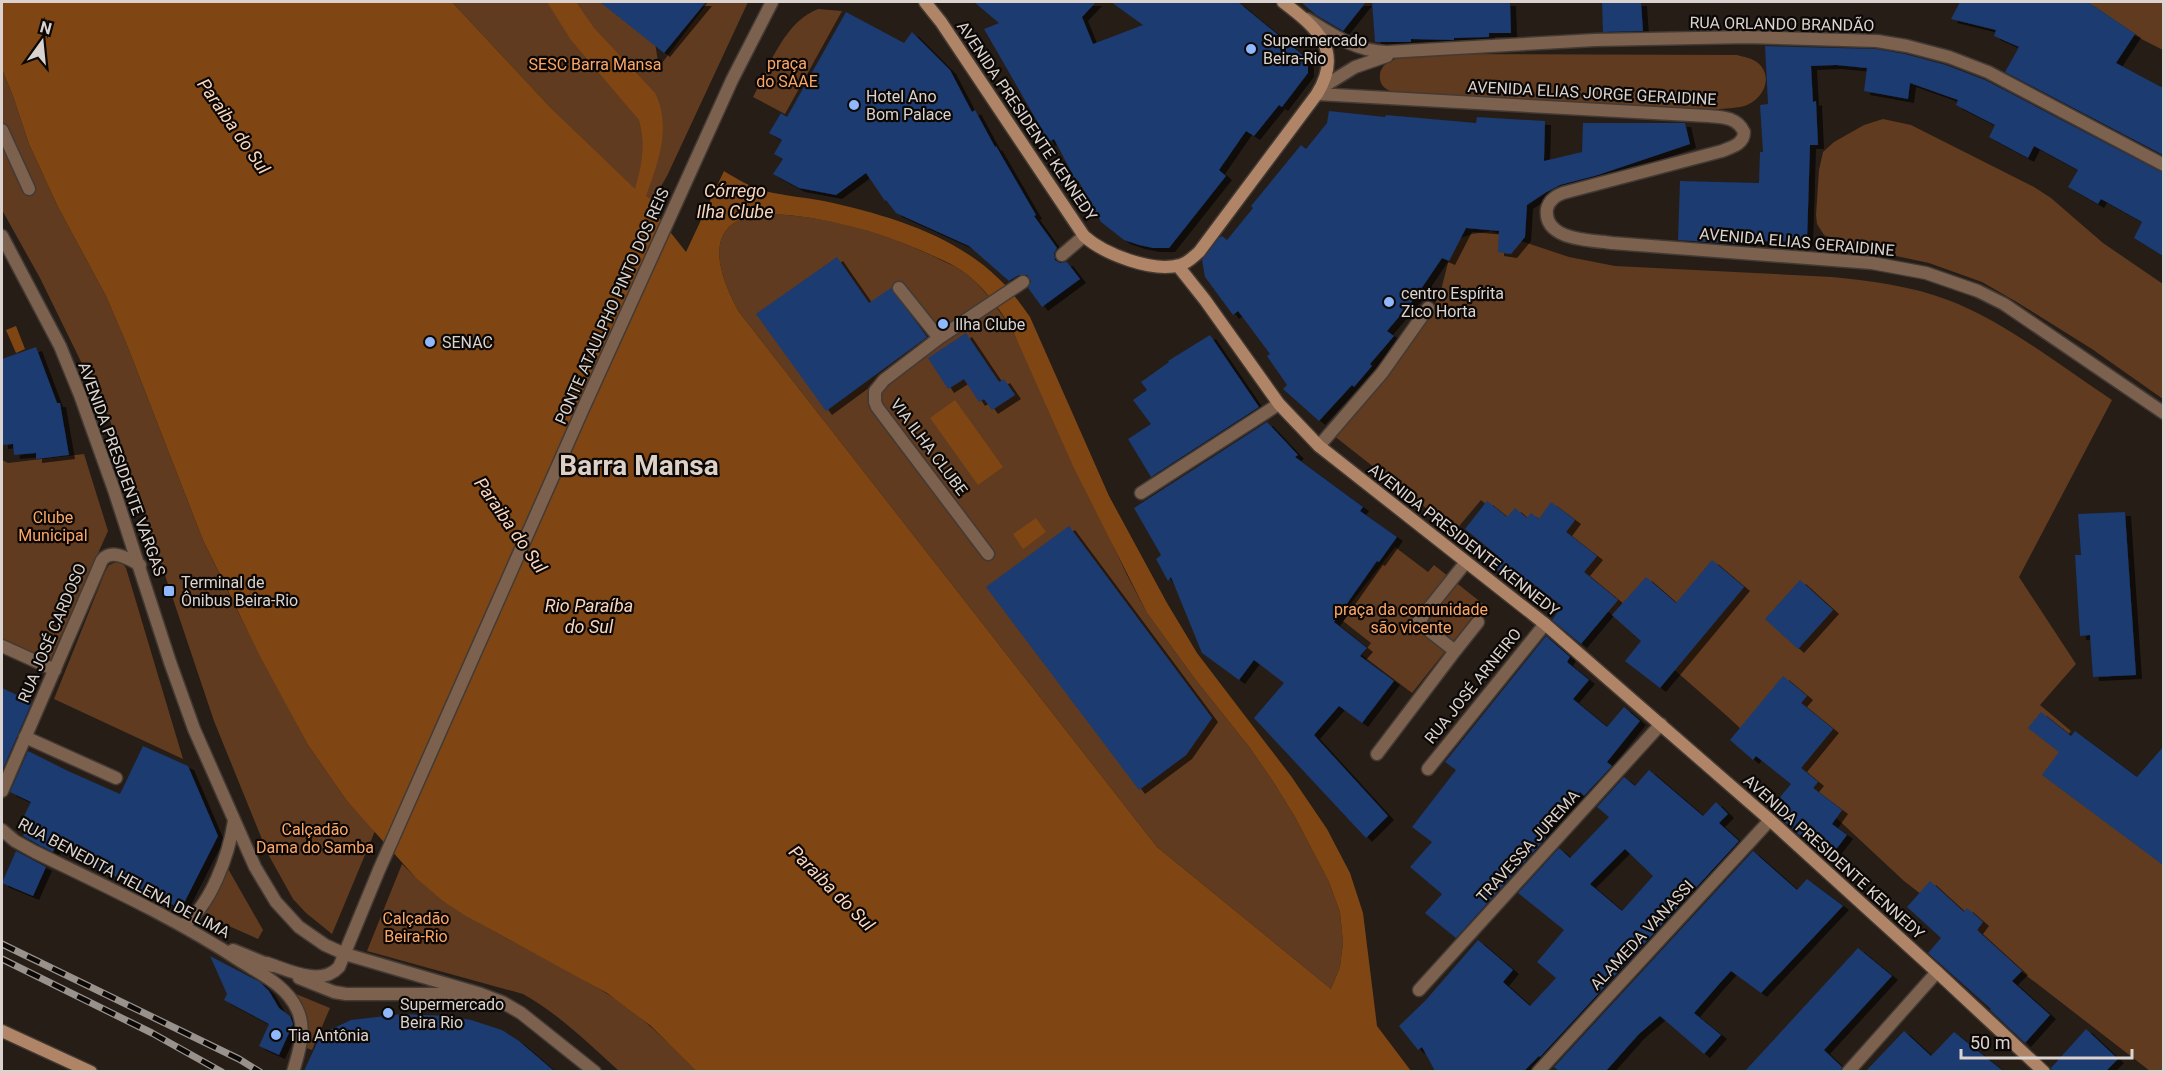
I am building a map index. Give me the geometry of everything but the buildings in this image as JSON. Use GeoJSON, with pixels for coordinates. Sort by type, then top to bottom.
{"type":"FeatureCollection","features":[{"type":"Feature","properties":{"kind":"main road","name":"AVENIDA PRESIDENTE KENNEDY"},"geometry":{"type":"LineString","coordinates":[[926,2],[1084,236],[1094,245],[1115,256],[1141,263],[1178,266],[1280,404],[1319,446],[1545,624],[1770,820],[2044,1071]]}},
{"type":"Feature","properties":{"kind":"main road"},"geometry":{"type":"LineString","coordinates":[[1178,266],[1188,262],[1199,252],[1319,91],[1329,66],[1328,54],[1321,38],[1303,17],[1284,2]]}},
{"type":"Feature","properties":{"kind":"main road"},"geometry":{"type":"LineString","coordinates":[[2,1031],[91,1071]]}},
{"type":"Feature","properties":{"kind":"street"},"geometry":{"type":"LineString","coordinates":[[761,21],[771,2]]}},
{"type":"Feature","properties":{"kind":"street"},"geometry":{"type":"LineString","coordinates":[[761,21],[778,2]]}},
{"type":"Feature","properties":{"kind":"street"},"geometry":{"type":"LineString","coordinates":[[1303,17],[1342,40],[1365,50],[1409,51]]}},
{"type":"Feature","properties":{"kind":"street","name":"PONTE ATAULPHO PINTO DOS REIS"},"geometry":{"type":"LineString","coordinates":[[345,954],[379,870],[582,411],[761,21]]}},
{"type":"Feature","properties":{"kind":"street","name":"RUA ORLANDO BRANDÃO"},"geometry":{"type":"LineString","coordinates":[[1409,51],[1595,40],[1724,37],[1877,41],[1948,57],[1988,72],[2163,165]]}},
{"type":"Feature","properties":{"kind":"street"},"geometry":{"type":"LineString","coordinates":[[1319,91],[1355,67],[1409,51]]}},
{"type":"Feature","properties":{"kind":"street","name":"AVENIDA ELIAS JORGE GERAIDINE"},"geometry":{"type":"LineString","coordinates":[[1319,91],[1715,117],[1732,120],[1740,125],[1744,132],[1740,142],[1722,151],[1563,193],[1551,201],[1547,211]]}},
{"type":"Feature","properties":{"kind":"street"},"geometry":{"type":"LineString","coordinates":[[2,130],[29,189]]}},
{"type":"Feature","properties":{"kind":"street","name":"AVENIDA ELIAS GERAIDINE"},"geometry":{"type":"LineString","coordinates":[[1547,211],[1549,222],[1554,229],[1561,234],[1577,238],[1612,243],[1872,263],[1951,280],[2004,304],[2163,413]]}},
{"type":"Feature","properties":{"kind":"street","name":"AVENIDA PRESIDENTE VARGAS"},"geometry":{"type":"LineString","coordinates":[[2,236],[60,346],[80,395],[140,565],[190,718],[255,867],[276,902],[299,927],[325,945],[345,954],[481,994],[521,1013],[595,1071]]}},
{"type":"Feature","properties":{"kind":"street"},"geometry":{"type":"LineString","coordinates":[[1062,255],[1084,236]]}},
{"type":"Feature","properties":{"kind":"street","name":"VIA ILHA CLUBE"},"geometry":{"type":"LineString","coordinates":[[988,554],[875,402],[875,391],[879,385],[939,338],[1023,282]]}},
{"type":"Feature","properties":{"kind":"street"},"geometry":{"type":"LineString","coordinates":[[899,288],[939,338]]}},
{"type":"Feature","properties":{"kind":"street"},"geometry":{"type":"LineString","coordinates":[[1319,446],[1382,373],[1428,308]]}},
{"type":"Feature","properties":{"kind":"street"},"geometry":{"type":"LineString","coordinates":[[1141,493],[1280,404]]}},
{"type":"Feature","properties":{"kind":"street","name":"RUA JOSÉ CARDOSO"},"geometry":{"type":"LineString","coordinates":[[2,791],[104,558],[110,555],[119,556],[140,565]]}},
{"type":"Feature","properties":{"kind":"street"},"geometry":{"type":"LineString","coordinates":[[1455,651],[1418,622],[1466,562]]}},
{"type":"Feature","properties":{"kind":"street"},"geometry":{"type":"LineString","coordinates":[[1377,754],[1478,622]]}},
{"type":"Feature","properties":{"kind":"street","name":"RUA JOSÉ ARNEIRO"},"geometry":{"type":"LineString","coordinates":[[1428,769],[1545,624]]}},
{"type":"Feature","properties":{"kind":"street"},"geometry":{"type":"LineString","coordinates":[[2,646],[55,670]]}},
{"type":"Feature","properties":{"kind":"street","name":"TRAVESSA JUREMA"},"geometry":{"type":"LineString","coordinates":[[1419,990],[1660,724]]}},
{"type":"Feature","properties":{"kind":"street"},"geometry":{"type":"LineString","coordinates":[[25,737],[116,778]]}},
{"type":"Feature","properties":{"kind":"street","name":"ALAMEDA VANASSI"},"geometry":{"type":"LineString","coordinates":[[1538,1071],[1770,820]]}},
{"type":"Feature","properties":{"kind":"street"},"geometry":{"type":"LineString","coordinates":[[183,925],[200,910],[228,851],[234,821]]}},
{"type":"Feature","properties":{"kind":"street","name":"RUA BENEDITA HELENA DE LIMA"},"geometry":{"type":"LineString","coordinates":[[2,830],[15,841],[35,852],[183,925],[272,980],[289,996],[297,1008],[302,1030],[300,1049],[293,1071]]}},
{"type":"Feature","properties":{"kind":"street"},"geometry":{"type":"LineString","coordinates":[[211,941],[297,973],[321,976],[336,971],[345,954]]}},
{"type":"Feature","properties":{"kind":"street"},"geometry":{"type":"LineString","coordinates":[[267,963],[317,986],[346,994],[481,994]]}},
{"type":"Feature","properties":{"kind":"street"},"geometry":{"type":"LineString","coordinates":[[1848,1071],[1937,972]]}},
{"type":"Feature","properties":{"kind":"green space","name":"SESC Barra Mansa"},"geometry":{"type":"Polygon","coordinates":[[[452,2],[648,2],[659,67],[708,2],[748,2],[667,176],[653,200],[635,190],[550,107],[452,2]]]}},
{"type":"Feature","properties":{"kind":"green space"},"geometry":{"type":"Polygon","coordinates":[[[2069,2],[2163,2],[2163,50],[2161,49],[2069,2]]]}},
{"type":"Feature","properties":{"kind":"green space","name":"praça do SAAE"},"geometry":{"type":"Polygon","coordinates":[[[818,9],[842,11],[785,114],[753,97],[787,35],[806,15],[818,9]]]}},
{"type":"Feature","properties":{"kind":"green space"},"geometry":{"type":"Polygon","coordinates":[[[1431,54],[1737,55],[1758,63],[1766,76],[1763,90],[1754,101],[1747,105],[1706,109],[1393,92],[1382,84],[1380,79],[1384,65],[1398,58],[1431,54]]]}},
{"type":"Feature","properties":{"kind":"green space","name":"Calçadão Dama do Samba"},"geometry":{"type":"Polygon","coordinates":[[[2,69],[29,144],[58,207],[106,296],[203,540],[234,604],[308,745],[347,801],[375,831],[332,934],[293,899],[268,854],[214,721],[129,468],[110,421],[40,278],[2,210],[2,69]]]}},
{"type":"Feature","properties":{"kind":"green space"},"geometry":{"type":"Polygon","coordinates":[[[1883,119],[1911,125],[2034,187],[2051,198],[2103,243],[2163,284],[2163,399],[2092,349],[1982,282],[1929,263],[1840,244],[1824,235],[1817,224],[1816,215],[1819,170],[1823,152],[1834,142],[1864,125],[1883,119]]]}},
{"type":"Feature","properties":{"kind":"green space","name":"Ilha Clube"},"geometry":{"type":"Polygon","coordinates":[[[774,214],[837,223],[878,234],[918,249],[961,270],[983,290],[995,305],[1012,329],[1147,613],[1274,783],[1295,817],[1329,882],[1340,912],[1343,943],[1340,967],[1331,989],[1157,847],[739,312],[728,290],[720,265],[721,240],[727,229],[741,219],[774,214]]]}},
{"type":"Feature","properties":{"kind":"green space"},"geometry":{"type":"Polygon","coordinates":[[[1491,231],[1569,257],[1615,266],[1832,277],[1876,282],[1920,291],[1948,300],[1990,320],[2112,400],[2019,577],[2076,664],[2040,705],[2071,731],[2057,749],[2163,830],[2163,1071],[2150,1071],[1904,881],[1727,716],[1481,500],[1455,531],[1333,435],[1430,313],[1440,294],[1448,263],[1458,239],[1491,231]]]}},
{"type":"Feature","properties":{"kind":"green space","name":"Clube Municipal"},"geometry":{"type":"Polygon","coordinates":[[[84,454],[108,531],[50,661],[2,638],[2,460],[8,463],[84,454]]]}},
{"type":"Feature","properties":{"kind":"green space","name":"praça da comunidade são vicente"},"geometry":{"type":"Polygon","coordinates":[[[1395,547],[1428,572],[1434,565],[1483,604],[1412,693],[1362,655],[1371,643],[1343,621],[1348,615],[1344,612],[1395,547]]]}},
{"type":"Feature","properties":{"kind":"green space"},"geometry":{"type":"Polygon","coordinates":[[[116,562],[123,564],[126,568],[183,759],[54,699],[105,572],[109,565],[116,562]]]}},
{"type":"Feature","properties":{"kind":"green space","name":"Calçadão Beira-Rio"},"geometry":{"type":"Polygon","coordinates":[[[402,864],[448,903],[619,1001],[654,1029],[696,1071],[619,1071],[561,1020],[523,994],[367,951],[402,864]]]}},
{"type":"Feature","properties":{"kind":"green space"},"geometry":{"type":"Polygon","coordinates":[[[227,867],[263,930],[258,939],[204,915],[227,867]]]}},
{"type":"Feature","properties":{"kind":"green space"},"geometry":{"type":"Polygon","coordinates":[[[296,994],[330,1008],[312,1050],[304,1047],[304,1012],[296,994]]]}},
{"type":"Feature","properties":{"kind":"water","name":"Rio Paraíba do Sul"},"geometry":{"type":"Polygon","coordinates":[[[2,2],[452,2],[550,107],[635,189],[642,154],[639,120],[571,40],[547,2],[576,2],[594,28],[655,93],[660,106],[663,132],[659,158],[646,196],[653,200],[656,214],[686,252],[724,171],[765,191],[824,201],[894,219],[939,238],[980,263],[1007,287],[1030,317],[1109,496],[1197,653],[1291,776],[1327,829],[1350,873],[1363,913],[1377,1026],[1411,1071],[696,1071],[651,1026],[607,993],[466,916],[443,901],[416,878],[347,801],[308,745],[261,658],[203,540],[127,345],[106,296],[58,207],[29,144],[2,69],[2,2]],[[774,214],[750,216],[737,221],[727,229],[721,240],[720,265],[728,290],[739,312],[1157,847],[1331,989],[1340,967],[1343,943],[1340,912],[1329,882],[1295,817],[1274,783],[1147,613],[1074,468],[1012,329],[990,297],[969,276],[941,259],[867,231],[830,221],[774,214]]]}},
{"type":"Feature","properties":{"kind":"water"},"geometry":{"type":"Polygon","coordinates":[[[16,326],[25,349],[16,353],[6,330],[16,326]]]}},
{"type":"Feature","properties":{"kind":"water"},"geometry":{"type":"Polygon","coordinates":[[[955,400],[1003,467],[978,485],[930,418],[955,400]]]}},
{"type":"Feature","properties":{"kind":"water"},"geometry":{"type":"Polygon","coordinates":[[[1036,518],[1046,532],[1023,549],[1013,534],[1036,518]]]}},
{"type":"Feature","properties":{"kind":"railway"},"geometry":{"type":"LineString","coordinates":[[2,944],[239,1059],[260,1072]]}},
{"type":"Feature","properties":{"kind":"railway"},"geometry":{"type":"LineString","coordinates":[[2,959],[152,1033],[222,1072]]}},
{"type":"Feature","properties":{"kind":"place","name":"Supermercado Beira-Rio"},"geometry":{"type":"Point","coordinates":[1251,49]}},
{"type":"Feature","properties":{"kind":"place","name":"Hotel Ano Bom Palace"},"geometry":{"type":"Point","coordinates":[854,105]}},
{"type":"Feature","properties":{"kind":"place","name":"centro Espírita Zico Horta"},"geometry":{"type":"Point","coordinates":[1389,302]}},
{"type":"Feature","properties":{"kind":"place","name":"Ilha Clube"},"geometry":{"type":"Point","coordinates":[943,324]}},
{"type":"Feature","properties":{"kind":"place","name":"SENAC"},"geometry":{"type":"Point","coordinates":[430,342]}},
{"type":"Feature","properties":{"kind":"place","name":"Terminal de Ônibus Beira-Rio"},"geometry":{"type":"Point","coordinates":[169,591]}},
{"type":"Feature","properties":{"kind":"place","name":"Supermercado Beira Rio"},"geometry":{"type":"Point","coordinates":[388,1013]}},
{"type":"Feature","properties":{"kind":"place","name":"Tia Antônia"},"geometry":{"type":"Point","coordinates":[276,1035]}},
{"type":"Feature","properties":{"kind":"district","name":"Barra Mansa"},"geometry":{"type":"Point","coordinates":[639,465]}},
{"type":"Feature","properties":{"kind":"water label","name":"Paraiba do Sul"},"geometry":{"type":"Point","coordinates":[234,126]}},
{"type":"Feature","properties":{"kind":"water label","name":"Córrego Ilha Clube"},"geometry":{"type":"Point","coordinates":[735,200]}},
{"type":"Feature","properties":{"kind":"water label","name":"Paraiba do Sul"},"geometry":{"type":"Point","coordinates":[511,525]}},
{"type":"Feature","properties":{"kind":"water label","name":"Paraiba do Sul"},"geometry":{"type":"Point","coordinates":[832,888]}}]}
